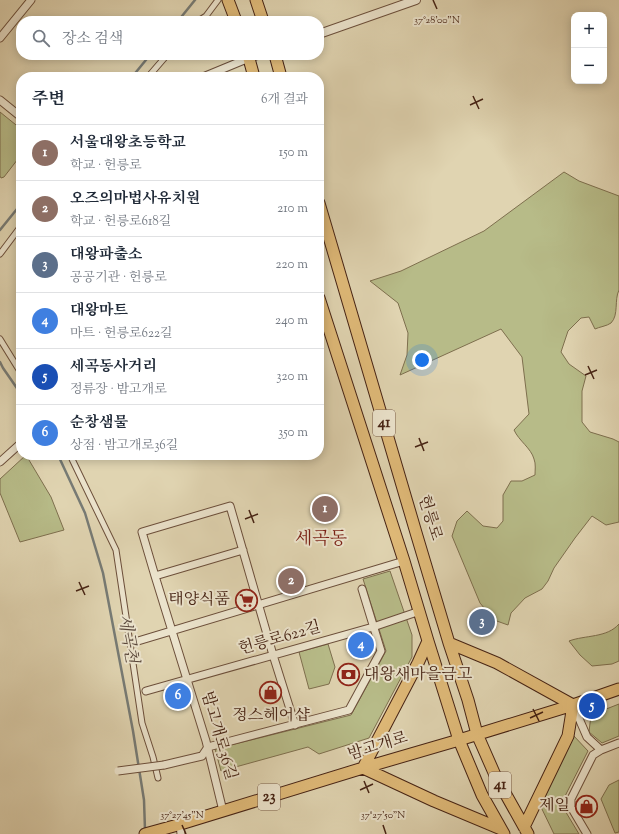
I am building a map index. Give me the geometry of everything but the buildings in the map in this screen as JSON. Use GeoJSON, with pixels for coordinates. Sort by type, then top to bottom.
{"type":"FeatureCollection","features":[{"type":"Feature","properties":{"kind":"main road"},"geometry":{"type":"LineString","coordinates":[[256,0],[261,16]]}},
{"type":"Feature","properties":{"kind":"main road"},"geometry":{"type":"LineString","coordinates":[[229,2],[234,16]]}},
{"type":"Feature","properties":{"kind":"main road"},"geometry":{"type":"LineString","coordinates":[[252,60],[253,72]]}},
{"type":"Feature","properties":{"kind":"main road"},"geometry":{"type":"LineString","coordinates":[[276,60],[280,72]]}},
{"type":"Feature","properties":{"kind":"main road","name":"헌릉로"},"geometry":{"type":"LineString","coordinates":[[324,220],[477,734],[495,775],[526,830]]}},
{"type":"Feature","properties":{"kind":"main road","name":"41"},"geometry":{"type":"LineString","coordinates":[[324,313],[420,611],[459,740],[482,795],[502,832]]}},
{"type":"Feature","properties":{"kind":"main road"},"geometry":{"type":"LineString","coordinates":[[428,641],[363,768],[502,832]]}},
{"type":"Feature","properties":{"kind":"main road"},"geometry":{"type":"LineString","coordinates":[[449,643],[497,663],[573,705],[568,736],[526,830]]}},
{"type":"Feature","properties":{"kind":"main road","name":"밤고개로"},"geometry":{"type":"LineString","coordinates":[[145,834],[178,828],[223,811],[573,705],[619,689]]}},
{"type":"Feature","properties":{"kind":"street"},"geometry":{"type":"LineString","coordinates":[[18,16],[31,0]]}},
{"type":"Feature","properties":{"kind":"street"},"geometry":{"type":"LineString","coordinates":[[206,16],[218,0]]}},
{"type":"Feature","properties":{"kind":"street"},"geometry":{"type":"LineString","coordinates":[[324,32],[416,0]]}},
{"type":"Feature","properties":{"kind":"street"},"geometry":{"type":"LineString","coordinates":[[0,38],[16,18]]}},
{"type":"Feature","properties":{"kind":"street"},"geometry":{"type":"LineString","coordinates":[[152,72],[163,60]]}},
{"type":"Feature","properties":{"kind":"street"},"geometry":{"type":"LineString","coordinates":[[214,72],[242,60]]}},
{"type":"Feature","properties":{"kind":"street"},"geometry":{"type":"LineString","coordinates":[[0,100],[16,113]]}},
{"type":"Feature","properties":{"kind":"street"},"geometry":{"type":"LineString","coordinates":[[0,254],[16,233]]}},
{"type":"Feature","properties":{"kind":"street"},"geometry":{"type":"LineString","coordinates":[[0,339],[16,366]]}},
{"type":"Feature","properties":{"kind":"street"},"geometry":{"type":"LineString","coordinates":[[0,462],[16,448]]}},
{"type":"Feature","properties":{"kind":"street"},"geometry":{"type":"LineString","coordinates":[[72,460],[116,550],[142,723],[158,778]]}},
{"type":"Feature","properties":{"kind":"street","name":"밤고개로36길"},"geometry":{"type":"LineString","coordinates":[[223,811],[208,747],[154,576],[142,532],[230,506],[243,550]]}},
{"type":"Feature","properties":{"kind":"street"},"geometry":{"type":"LineString","coordinates":[[154,576],[243,550],[273,655],[295,724]]}},
{"type":"Feature","properties":{"kind":"street"},"geometry":{"type":"LineString","coordinates":[[138,640],[404,561]]}},
{"type":"Feature","properties":{"kind":"street"},"geometry":{"type":"LineString","coordinates":[[118,771],[164,765],[202,756],[208,747],[349,710],[381,651],[362,589]]}},
{"type":"Feature","properties":{"kind":"street","name":"헌릉로622길"},"geometry":{"type":"LineString","coordinates":[[146,691],[373,627],[420,611]]}},
{"type":"Feature","properties":{"kind":"street"},"geometry":{"type":"LineString","coordinates":[[573,705],[587,738],[601,750]]}},
{"type":"Feature","properties":{"kind":"street"},"geometry":{"type":"LineString","coordinates":[[587,834],[571,807],[571,799],[593,755],[619,743]]}},
{"type":"Feature","properties":{"kind":"green space"},"geometry":{"type":"Polygon","coordinates":[[[0,112],[16,125],[16,161],[4,177],[1,178],[0,112]]]}},
{"type":"Feature","properties":{"kind":"green space"},"geometry":{"type":"Polygon","coordinates":[[[564,172],[579,181],[619,196],[619,290],[615,316],[611,323],[595,329],[589,317],[581,318],[568,331],[561,352],[569,364],[586,376],[582,391],[582,422],[590,432],[619,442],[619,522],[606,525],[592,516],[554,568],[548,581],[542,589],[525,598],[511,613],[508,625],[494,620],[480,603],[452,536],[457,521],[467,511],[483,526],[497,528],[503,521],[503,495],[511,481],[522,481],[535,475],[535,463],[532,455],[514,430],[529,414],[522,357],[501,329],[400,375],[407,355],[408,333],[398,303],[370,281],[401,271],[484,231],[564,172]]]}},
{"type":"Feature","properties":{"kind":"green space"},"geometry":{"type":"Polygon","coordinates":[[[21,460],[29,460],[51,497],[64,530],[20,542],[0,493],[0,479],[21,460]]]}},
{"type":"Feature","properties":{"kind":"green space"},"geometry":{"type":"Polygon","coordinates":[[[390,571],[412,635],[412,657],[369,738],[319,754],[308,747],[221,771],[215,749],[351,715],[386,651],[363,579],[390,571]]]}},
{"type":"Feature","properties":{"kind":"green space"},"geometry":{"type":"Polygon","coordinates":[[[619,624],[619,661],[612,664],[592,666],[580,655],[569,641],[608,632],[619,624]]]}},
{"type":"Feature","properties":{"kind":"green space"},"geometry":{"type":"Polygon","coordinates":[[[328,644],[335,667],[329,684],[309,689],[299,652],[328,644]]]}},
{"type":"Feature","properties":{"kind":"green space"},"geometry":{"type":"Polygon","coordinates":[[[619,704],[619,736],[602,743],[589,732],[591,715],[619,704]]]}},
{"type":"Feature","properties":{"kind":"green space"},"geometry":{"type":"Polygon","coordinates":[[[573,735],[588,751],[561,804],[579,834],[554,834],[540,805],[573,735]]]}},
{"type":"Feature","properties":{"kind":"green space"},"geometry":{"type":"Polygon","coordinates":[[[619,780],[619,832],[615,833],[601,799],[609,785],[619,780]]]}},
{"type":"Feature","properties":{"kind":"waterway","name":"세곡천"},"geometry":{"type":"LineString","coordinates":[[182,16],[195,0]]}},
{"type":"Feature","properties":{"kind":"waterway","name":"세곡천"},"geometry":{"type":"LineString","coordinates":[[136,72],[146,60]]}},
{"type":"Feature","properties":{"kind":"waterway","name":"세곡천"},"geometry":{"type":"LineString","coordinates":[[0,230],[16,210]]}},
{"type":"Feature","properties":{"kind":"waterway","name":"세곡천"},"geometry":{"type":"LineString","coordinates":[[0,362],[16,387]]}},
{"type":"Feature","properties":{"kind":"waterway","name":"세곡천"},"geometry":{"type":"LineString","coordinates":[[60,460],[85,513],[103,573],[133,731],[144,800],[145,830]]}},
{"type":"Feature","properties":{"kind":"place","name":"서울대왕초등학교"},"geometry":{"type":"Point","coordinates":[325,509]}},
{"type":"Feature","properties":{"kind":"place","name":"오즈의마법사유치원"},"geometry":{"type":"Point","coordinates":[291,581]}},
{"type":"Feature","properties":{"kind":"place","name":"태양식품"},"geometry":{"type":"Point","coordinates":[246,600]}},
{"type":"Feature","properties":{"kind":"place","name":"대왕파출소"},"geometry":{"type":"Point","coordinates":[482,622]}},
{"type":"Feature","properties":{"kind":"place","name":"대왕마트"},"geometry":{"type":"Point","coordinates":[361,645]}},
{"type":"Feature","properties":{"kind":"place","name":"대왕새마을금고"},"geometry":{"type":"Point","coordinates":[349,675]}},
{"type":"Feature","properties":{"kind":"place","name":"정스헤어샵"},"geometry":{"type":"Point","coordinates":[271,692]}},
{"type":"Feature","properties":{"kind":"place","name":"순창샘물"},"geometry":{"type":"Point","coordinates":[178,696]}},
{"type":"Feature","properties":{"kind":"place","name":"세곡동사거리"},"geometry":{"type":"Point","coordinates":[592,706]}},
{"type":"Feature","properties":{"kind":"place","name":"제일"},"geometry":{"type":"Point","coordinates":[586,806]}},
{"type":"Feature","properties":{"kind":"district","name":"세곡동"},"geometry":{"type":"Point","coordinates":[321,540]}}]}
